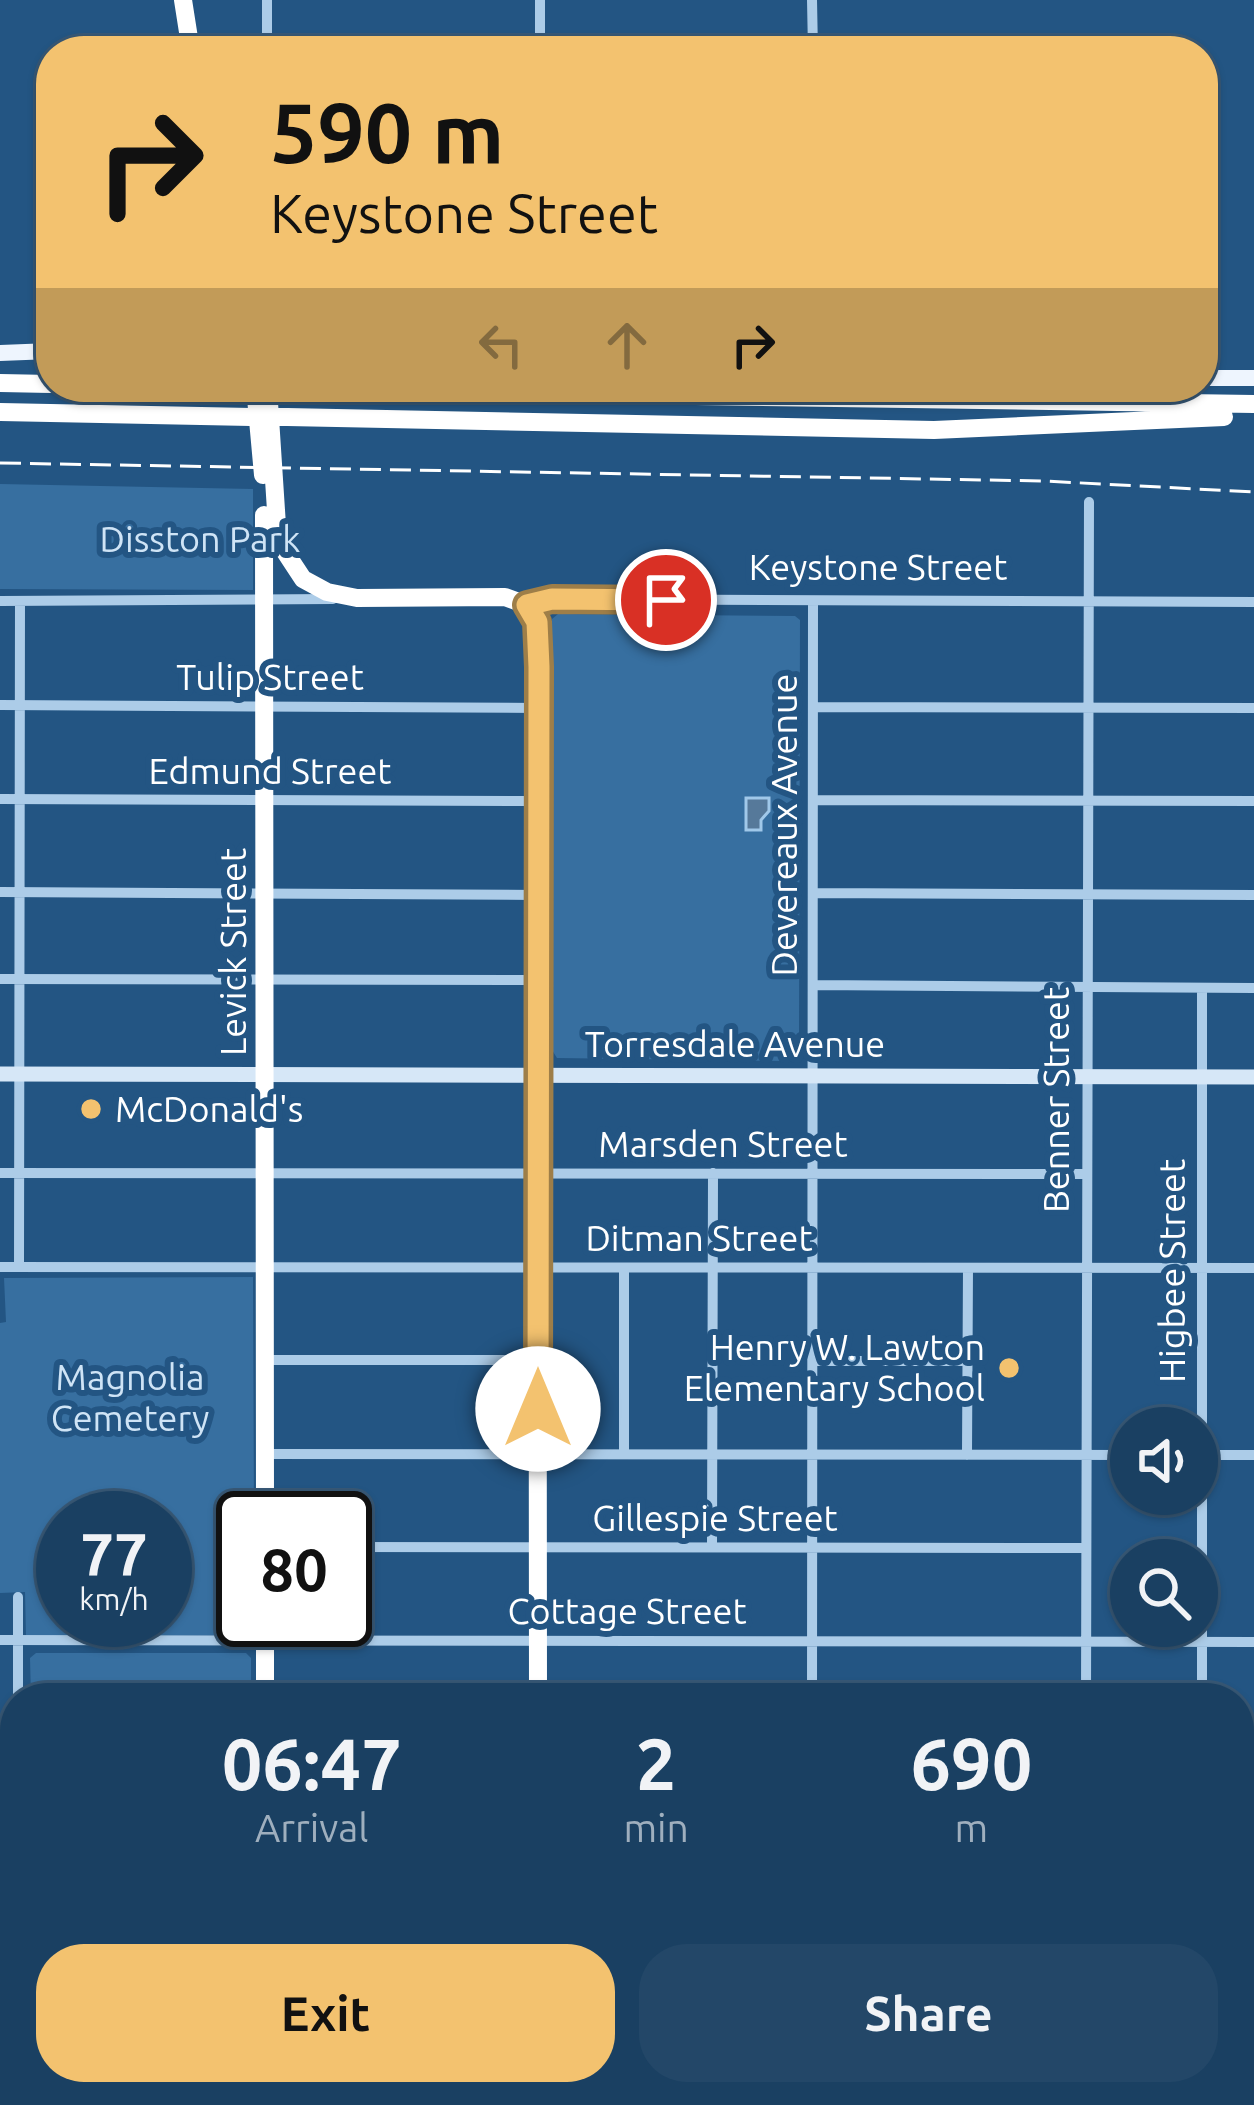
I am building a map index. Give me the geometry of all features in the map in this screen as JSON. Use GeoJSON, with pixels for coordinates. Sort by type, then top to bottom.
{"type":"FeatureCollection","features":[{"type":"Feature","properties":{"kind":"highway"},"geometry":{"type":"LineString","coordinates":[[183,0],[188,36]]}},
{"type":"Feature","properties":{"kind":"highway"},"geometry":{"type":"LineString","coordinates":[[0,383],[36,384]]}},
{"type":"Feature","properties":{"kind":"highway","name":"Levick Street"},"geometry":{"type":"LineString","coordinates":[[254,402],[261,437],[266,602],[265,1491]]}},
{"type":"Feature","properties":{"kind":"highway"},"geometry":{"type":"LineString","coordinates":[[275,402],[277,532],[282,552],[314,585],[357,598]]}},
{"type":"Feature","properties":{"kind":"highway"},"geometry":{"type":"LineString","coordinates":[[1132,402],[1254,404]]}},
{"type":"Feature","properties":{"kind":"highway"},"geometry":{"type":"LineString","coordinates":[[0,412],[934,430],[1254,416]]}},
{"type":"Feature","properties":{"kind":"highway","name":"Keystone Street"},"geometry":{"type":"LineString","coordinates":[[357,598],[505,596],[527,605]]}},
{"type":"Feature","properties":{"kind":"highway"},"geometry":{"type":"LineString","coordinates":[[527,605],[534,613],[539,638],[540,709],[538,1683]]}},
{"type":"Feature","properties":{"kind":"highway"},"geometry":{"type":"LineString","coordinates":[[265,1647],[265,1683]]}},
{"type":"Feature","properties":{"kind":"main road"},"geometry":{"type":"LineString","coordinates":[[0,353],[36,352]]}},
{"type":"Feature","properties":{"kind":"main road"},"geometry":{"type":"LineString","coordinates":[[1218,378],[1254,378]]}},
{"type":"Feature","properties":{"kind":"street"},"geometry":{"type":"LineString","coordinates":[[267,0],[267,36]]}},
{"type":"Feature","properties":{"kind":"street"},"geometry":{"type":"LineString","coordinates":[[539,36],[540,0]]}},
{"type":"Feature","properties":{"kind":"street"},"geometry":{"type":"LineString","coordinates":[[812,0],[813,36]]}},
{"type":"Feature","properties":{"kind":"street","name":"Benner Street"},"geometry":{"type":"LineString","coordinates":[[1085,1683],[1089,502]]}},
{"type":"Feature","properties":{"kind":"street","name":"Keystone Street"},"geometry":{"type":"LineString","coordinates":[[0,601],[357,598]]}},
{"type":"Feature","properties":{"kind":"street","name":"Keystone Street"},"geometry":{"type":"LineString","coordinates":[[527,605],[552,599],[1254,602]]}},
{"type":"Feature","properties":{"kind":"street"},"geometry":{"type":"LineString","coordinates":[[20,601],[20,1267]]}},
{"type":"Feature","properties":{"kind":"street","name":"Devereaux Avenue"},"geometry":{"type":"LineString","coordinates":[[812,1683],[813,601]]}},
{"type":"Feature","properties":{"kind":"street","name":"Tulip Street"},"geometry":{"type":"LineString","coordinates":[[0,705],[540,709]]}},
{"type":"Feature","properties":{"kind":"street"},"geometry":{"type":"LineString","coordinates":[[814,707],[1254,708]]}},
{"type":"Feature","properties":{"kind":"street","name":"Edmund Street"},"geometry":{"type":"LineString","coordinates":[[0,799],[539,801]]}},
{"type":"Feature","properties":{"kind":"street"},"geometry":{"type":"LineString","coordinates":[[813,800],[1254,801]]}},
{"type":"Feature","properties":{"kind":"street"},"geometry":{"type":"LineString","coordinates":[[0,892],[538,895]]}},
{"type":"Feature","properties":{"kind":"street"},"geometry":{"type":"LineString","coordinates":[[814,893],[1254,895]]}},
{"type":"Feature","properties":{"kind":"street"},"geometry":{"type":"LineString","coordinates":[[0,980],[539,980]]}},
{"type":"Feature","properties":{"kind":"street"},"geometry":{"type":"LineString","coordinates":[[814,985],[1254,988]]}},
{"type":"Feature","properties":{"kind":"street","name":"Higbee Street"},"geometry":{"type":"LineString","coordinates":[[1200,1407],[1202,988]]}},
{"type":"Feature","properties":{"kind":"street","name":"Torresdale Avenue"},"geometry":{"type":"LineString","coordinates":[[0,1074],[1254,1077]]}},
{"type":"Feature","properties":{"kind":"street","name":"Marsden Street"},"geometry":{"type":"LineString","coordinates":[[0,1173],[1085,1174]]}},
{"type":"Feature","properties":{"kind":"street"},"geometry":{"type":"LineString","coordinates":[[712,1547],[713,1173]]}},
{"type":"Feature","properties":{"kind":"street","name":"Ditman Street"},"geometry":{"type":"LineString","coordinates":[[0,1267],[1254,1268]]}},
{"type":"Feature","properties":{"kind":"street"},"geometry":{"type":"LineString","coordinates":[[967,1454],[968,1268]]}},
{"type":"Feature","properties":{"kind":"street"},"geometry":{"type":"LineString","coordinates":[[624,1269],[624,1454]]}},
{"type":"Feature","properties":{"kind":"street"},"geometry":{"type":"LineString","coordinates":[[265,1360],[538,1360]]}},
{"type":"Feature","properties":{"kind":"street"},"geometry":{"type":"LineString","coordinates":[[813,1361],[967,1361]]}},
{"type":"Feature","properties":{"kind":"street"},"geometry":{"type":"LineString","coordinates":[[266,1454],[1110,1455]]}},
{"type":"Feature","properties":{"kind":"street"},"geometry":{"type":"LineString","coordinates":[[1218,1455],[1254,1455]]}},
{"type":"Feature","properties":{"kind":"street","name":"Gillespie Street"},"geometry":{"type":"LineString","coordinates":[[372,1547],[1086,1548]]}},
{"type":"Feature","properties":{"kind":"street"},"geometry":{"type":"LineString","coordinates":[[18,1597],[18,1683]]}},
{"type":"Feature","properties":{"kind":"street","name":"Cottage Street"},"geometry":{"type":"LineString","coordinates":[[0,1640],[216,1642]]}},
{"type":"Feature","properties":{"kind":"street","name":"Cottage Street"},"geometry":{"type":"LineString","coordinates":[[372,1641],[1110,1642]]}},
{"type":"Feature","properties":{"kind":"street","name":"Cottage Street"},"geometry":{"type":"LineString","coordinates":[[1218,1642],[1254,1642]]}},
{"type":"Feature","properties":{"kind":"street","name":"Higbee Street"},"geometry":{"type":"LineString","coordinates":[[1202,1647],[1202,1683]]}},
{"type":"Feature","properties":{"kind":"green space","name":"Disston Park"},"geometry":{"type":"Polygon","coordinates":[[[0,484],[253,489],[253,590],[0,589],[0,484]]]}},
{"type":"Feature","properties":{"kind":"green space"},"geometry":{"type":"Polygon","coordinates":[[[558,614],[795,616],[800,620],[799,1051],[791,1061],[557,1058],[552,1050],[552,619],[558,614]]]}},
{"type":"Feature","properties":{"kind":"green space","name":"Magnolia Cemetery"},"geometry":{"type":"Polygon","coordinates":[[[253,1277],[254,1491],[216,1491],[216,1635],[192,1635],[192,1491],[36,1491],[36,1636],[26,1636],[25,1592],[0,1593],[0,1323],[6,1322],[4,1278],[253,1277]]]}},
{"type":"Feature","properties":{"kind":"green space"},"geometry":{"type":"Polygon","coordinates":[[[36,1653],[246,1653],[251,1658],[251,1683],[31,1683],[30,1658],[36,1653]]]}},
{"type":"Feature","properties":{"kind":"shaded area"},"geometry":{"type":"Polygon","coordinates":[[[746,798],[769,798],[761,830],[746,830],[746,798]]]}},
{"type":"Feature","properties":{"kind":"railway"},"geometry":{"type":"LineString","coordinates":[[0,463],[1044,481],[1254,492]]}},
{"type":"Feature","properties":{"kind":"place","name":"McDonald's"},"geometry":{"type":"Point","coordinates":[91,1109]}},
{"type":"Feature","properties":{"kind":"place","name":"Henry W. Lawton Elementary School"},"geometry":{"type":"Point","coordinates":[1009,1368]}},
{"type":"Feature","properties":{"kind":"route"},"geometry":{"type":"LineString","coordinates":[[538,1409],[539,638],[534,613],[527,605],[552,599],[666,600]]}}]}
